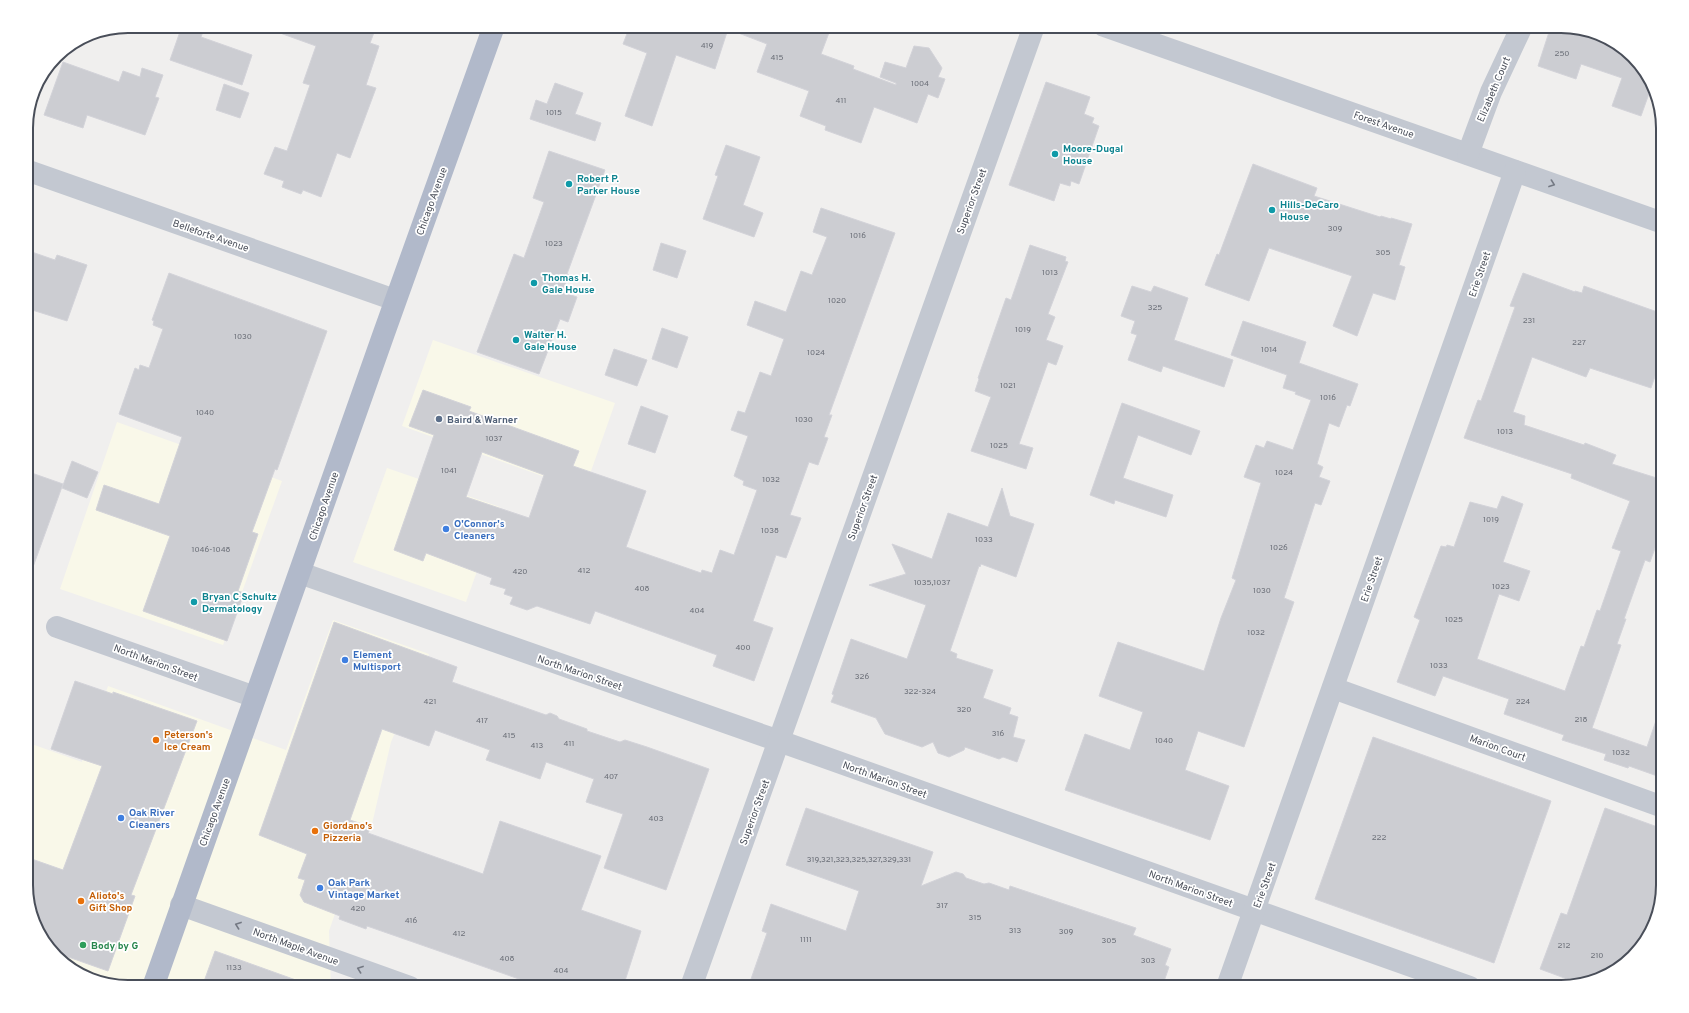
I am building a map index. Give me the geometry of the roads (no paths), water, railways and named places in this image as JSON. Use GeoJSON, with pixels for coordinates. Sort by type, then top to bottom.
{"type":"FeatureCollection","features":[{"type":"Feature","properties":{"kind":"main road","name":"Chicago Avenue"},"geometry":{"type":"LineString","coordinates":[[155,980],[395,300],[491,33]]}},
{"type":"Feature","properties":{"kind":"street","name":"Superior Street"},"geometry":{"type":"LineString","coordinates":[[694,980],[1032,33]]}},
{"type":"Feature","properties":{"kind":"street","name":"Forest Avenue"},"geometry":{"type":"LineString","coordinates":[[1124,33],[1656,221]]}},
{"type":"Feature","properties":{"kind":"street","name":"Elizabeth Court"},"geometry":{"type":"LineString","coordinates":[[1468,154],[1491,92],[1519,33]]}},
{"type":"Feature","properties":{"kind":"street","name":"Erie Street"},"geometry":{"type":"LineString","coordinates":[[1229,980],[1515,171]]}},
{"type":"Feature","properties":{"kind":"street","name":"Belleforte Avenue"},"geometry":{"type":"LineString","coordinates":[[33,172],[395,300]]}},
{"type":"Feature","properties":{"kind":"street","name":"North Marion Street"},"geometry":{"type":"LineString","coordinates":[[300,573],[779,741],[1450,980]]}},
{"type":"Feature","properties":{"kind":"street","name":"North Marion Street"},"geometry":{"type":"LineString","coordinates":[[57,627],[255,697]]}},
{"type":"Feature","properties":{"kind":"street","name":"Marion Court"},"geometry":{"type":"LineString","coordinates":[[1333,688],[1656,804]]}},
{"type":"Feature","properties":{"kind":"street","name":"North Maple Avenue"},"geometry":{"type":"LineString","coordinates":[[181,905],[390,980]]}},
{"type":"Feature","properties":{"kind":"place","name":"Moore-Dugal House"},"geometry":{"type":"Point","coordinates":[1055,154]}},
{"type":"Feature","properties":{"kind":"place","name":"Robert P. Parker House"},"geometry":{"type":"Point","coordinates":[569,184]}},
{"type":"Feature","properties":{"kind":"place","name":"Hills-DeCaro House"},"geometry":{"type":"Point","coordinates":[1272,210]}},
{"type":"Feature","properties":{"kind":"place","name":"Thomas H. Gale House"},"geometry":{"type":"Point","coordinates":[534,283]}},
{"type":"Feature","properties":{"kind":"place","name":"Walter H. Gale House"},"geometry":{"type":"Point","coordinates":[516,340]}},
{"type":"Feature","properties":{"kind":"place","name":"Baird & Warner"},"geometry":{"type":"Point","coordinates":[439,419]}},
{"type":"Feature","properties":{"kind":"place","name":"O'Connor's Cleaners"},"geometry":{"type":"Point","coordinates":[446,529]}},
{"type":"Feature","properties":{"kind":"place","name":"Bryan C Schultz Dermatology"},"geometry":{"type":"Point","coordinates":[194,602]}},
{"type":"Feature","properties":{"kind":"place","name":"Element Multisport"},"geometry":{"type":"Point","coordinates":[345,660]}},
{"type":"Feature","properties":{"kind":"place","name":"Peterson's Ice Cream"},"geometry":{"type":"Point","coordinates":[156,740]}},
{"type":"Feature","properties":{"kind":"place","name":"Oak River Cleaners"},"geometry":{"type":"Point","coordinates":[121,818]}},
{"type":"Feature","properties":{"kind":"place","name":"Giordano's Pizzeria"},"geometry":{"type":"Point","coordinates":[315,831]}},
{"type":"Feature","properties":{"kind":"place","name":"Oak Park Vintage Market"},"geometry":{"type":"Point","coordinates":[320,888]}},
{"type":"Feature","properties":{"kind":"place","name":"Alioto's Gift Shop"},"geometry":{"type":"Point","coordinates":[81,901]}},
{"type":"Feature","properties":{"kind":"place","name":"Body by G"},"geometry":{"type":"Point","coordinates":[83,945]}}]}
